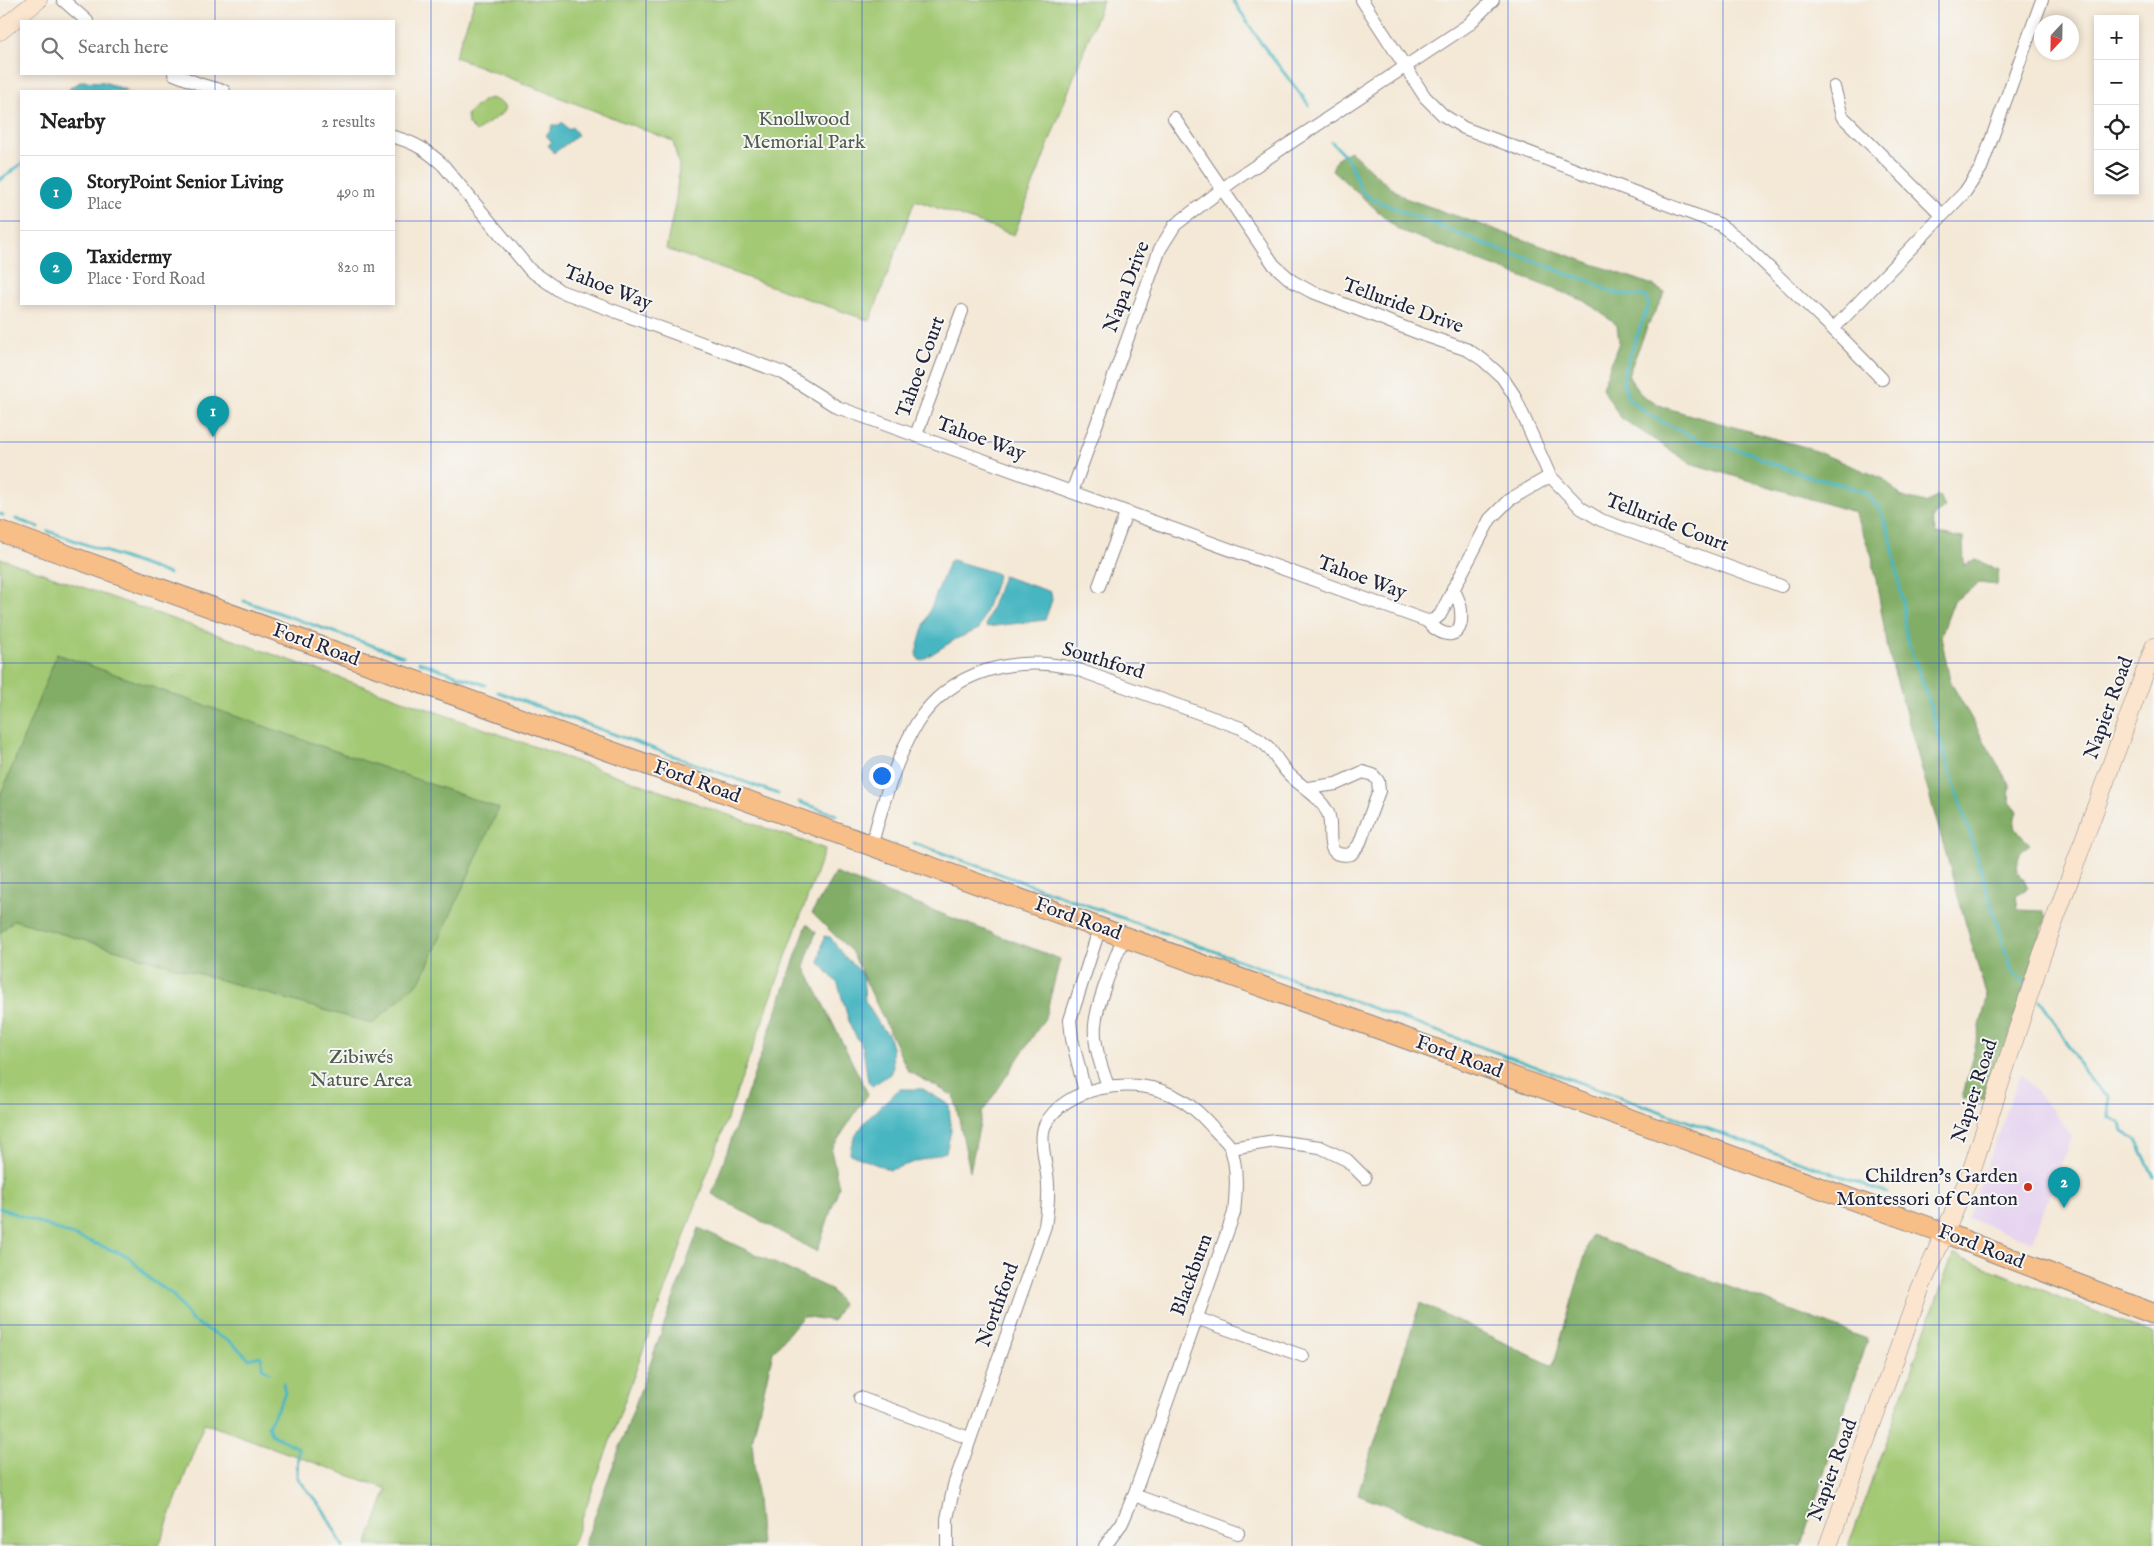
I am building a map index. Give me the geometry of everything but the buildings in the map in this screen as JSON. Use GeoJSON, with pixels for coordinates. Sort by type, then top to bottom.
{"type":"FeatureCollection","features":[{"type":"Feature","properties":{"kind":"main road","name":"Ford Road"},"geometry":{"type":"LineString","coordinates":[[0,531],[872,844],[1945,1233],[2154,1314]]}},
{"type":"Feature","properties":{"kind":"street"},"geometry":{"type":"LineString","coordinates":[[0,31],[38,0]]}},
{"type":"Feature","properties":{"kind":"street"},"geometry":{"type":"LineString","coordinates":[[63,0],[86,20]]}},
{"type":"Feature","properties":{"kind":"street"},"geometry":{"type":"LineString","coordinates":[[1362,0],[1433,108],[1464,128],[1709,219],[1726,228],[1833,329],[1882,379]]}},
{"type":"Feature","properties":{"kind":"street","name":"Napa Drive"},"geometry":{"type":"LineString","coordinates":[[1072,492],[1160,248],[1175,225],[1223,189],[1310,129],[1468,25],[1492,0]]}},
{"type":"Feature","properties":{"kind":"street"},"geometry":{"type":"LineString","coordinates":[[1833,329],[1965,192],[1981,168],[2042,0]]}},
{"type":"Feature","properties":{"kind":"street"},"geometry":{"type":"LineString","coordinates":[[177,75],[220,90]]}},
{"type":"Feature","properties":{"kind":"street"},"geometry":{"type":"LineString","coordinates":[[1834,87],[1842,116],[1942,215]]}},
{"type":"Feature","properties":{"kind":"street","name":"Telluride Drive"},"geometry":{"type":"LineString","coordinates":[[1174,118],[1274,265],[1292,281],[1319,295],[1468,350],[1502,377],[1514,395],[1550,476]]}},
{"type":"Feature","properties":{"kind":"street","name":"Tahoe Way"},"geometry":{"type":"LineString","coordinates":[[395,137],[410,141],[427,151],[443,165],[530,270],[550,285],[574,297],[783,373],[837,407],[1427,621],[1436,631],[1444,635],[1452,635],[1458,630],[1461,609],[1453,588]]}},
{"type":"Feature","properties":{"kind":"street","name":"Tahoe Court"},"geometry":{"type":"LineString","coordinates":[[916,435],[962,311]]}},
{"type":"Feature","properties":{"kind":"street"},"geometry":{"type":"LineString","coordinates":[[1427,621],[1434,620],[1440,615],[1490,519],[1509,500],[1550,476]]}},
{"type":"Feature","properties":{"kind":"street","name":"Telluride Court"},"geometry":{"type":"LineString","coordinates":[[1550,476],[1581,508],[1601,520],[1782,586]]}},
{"type":"Feature","properties":{"kind":"street"},"geometry":{"type":"LineString","coordinates":[[1099,586],[1126,513]]}},
{"type":"Feature","properties":{"kind":"street","name":"Napier Road"},"geometry":{"type":"LineString","coordinates":[[1828,1546],[1933,1255],[1945,1233],[1970,1175],[2042,955],[2154,647]]}},
{"type":"Feature","properties":{"kind":"street","name":"Southford"},"geometry":{"type":"LineString","coordinates":[[872,844],[894,775],[918,721],[943,695],[964,680],[1001,665],[1013,663],[1049,663],[1073,668],[1241,728],[1264,744],[1292,778],[1308,788],[1328,813],[1330,841],[1333,849],[1340,854],[1351,854],[1359,845],[1379,791],[1378,781],[1373,775],[1363,772],[1336,784],[1308,788]]}},
{"type":"Feature","properties":{"kind":"street"},"geometry":{"type":"LineString","coordinates":[[1086,1092],[1072,1039],[1070,1020],[1100,927]]}},
{"type":"Feature","properties":{"kind":"street"},"geometry":{"type":"LineString","coordinates":[[1124,936],[1113,962],[1094,1026],[1097,1047],[1108,1086],[1144,1086],[1178,1098],[1198,1111],[1231,1148],[1275,1141],[1320,1147],[1347,1160],[1365,1178]]}},
{"type":"Feature","properties":{"kind":"street","name":"Northford"},"geometry":{"type":"LineString","coordinates":[[947,1546],[947,1519],[952,1493],[969,1438],[1037,1253],[1044,1226],[1048,1184],[1043,1146],[1044,1126],[1060,1106],[1086,1092],[1108,1086]]}},
{"type":"Feature","properties":{"kind":"street","name":"Blackburn"},"geometry":{"type":"LineString","coordinates":[[1105,1546],[1122,1523],[1134,1495],[1234,1213],[1237,1188],[1231,1148]]}},
{"type":"Feature","properties":{"kind":"street"},"geometry":{"type":"LineString","coordinates":[[1196,1318],[1302,1356]]}},
{"type":"Feature","properties":{"kind":"street"},"geometry":{"type":"LineString","coordinates":[[860,1398],[969,1438]]}},
{"type":"Feature","properties":{"kind":"street"},"geometry":{"type":"LineString","coordinates":[[1134,1495],[1238,1533]]}},
{"type":"Feature","properties":{"kind":"shaded area"},"geometry":{"type":"Polygon","coordinates":[[[2021,1073],[2072,1135],[2032,1242],[1967,1218],[2021,1073]]]}},
{"type":"Feature","properties":{"kind":"green space","name":"Knollwood Memorial Park"},"geometry":{"type":"Polygon","coordinates":[[[475,0],[1103,0],[1014,235],[915,200],[870,321],[666,249],[676,199],[679,166],[673,141],[455,57],[475,0]]]}},
{"type":"Feature","properties":{"kind":"green space"},"geometry":{"type":"Polygon","coordinates":[[[490,98],[503,103],[506,107],[504,112],[476,132],[468,124],[467,114],[484,100],[490,98]]]}},
{"type":"Feature","properties":{"kind":"green space"},"geometry":{"type":"Polygon","coordinates":[[[1350,151],[1405,198],[1650,284],[1665,293],[1648,325],[1628,375],[1641,394],[1657,404],[1673,410],[1805,447],[1884,479],[1902,497],[1925,503],[1939,496],[1945,507],[1932,518],[1936,534],[1963,538],[1964,565],[1976,560],[1999,570],[1997,585],[1979,583],[1954,601],[1941,636],[1950,681],[2010,786],[2009,802],[2017,812],[2015,826],[2030,844],[2019,852],[2017,871],[2028,888],[2016,895],[2018,910],[2043,911],[2046,918],[1990,1099],[1962,1099],[1987,998],[1888,650],[1872,556],[1854,512],[1690,463],[1621,418],[1602,388],[1619,342],[1617,325],[1585,301],[1399,230],[1332,170],[1337,158],[1350,151]]]}},
{"type":"Feature","properties":{"kind":"green space","name":"Zibiwés Nature Area"},"geometry":{"type":"Polygon","coordinates":[[[0,558],[825,849],[572,1546],[367,1546],[387,1489],[204,1423],[159,1546],[0,1546],[0,558]]]}},
{"type":"Feature","properties":{"kind":"green space"},"geometry":{"type":"Polygon","coordinates":[[[57,654],[499,808],[421,980],[372,1024],[14,920],[0,933],[0,797],[57,654]]]}},
{"type":"Feature","properties":{"kind":"green space"},"geometry":{"type":"Polygon","coordinates":[[[835,873],[1060,959],[1045,1018],[982,1113],[970,1171],[954,1096],[908,1071],[852,952],[812,913],[835,873]]]}},
{"type":"Feature","properties":{"kind":"green space"},"geometry":{"type":"Polygon","coordinates":[[[807,924],[816,932],[804,966],[868,1094],[831,1150],[839,1187],[817,1252],[712,1194],[807,924]]]}},
{"type":"Feature","properties":{"kind":"green space"},"geometry":{"type":"Polygon","coordinates":[[[699,1228],[830,1289],[842,1304],[833,1321],[803,1316],[773,1352],[752,1441],[761,1546],[584,1546],[699,1228]]]}},
{"type":"Feature","properties":{"kind":"green space"},"geometry":{"type":"Polygon","coordinates":[[[1591,1235],[1867,1339],[1801,1546],[1491,1546],[1358,1494],[1420,1303],[1553,1366],[1591,1235]]]}},
{"type":"Feature","properties":{"kind":"green space"},"geometry":{"type":"Polygon","coordinates":[[[1953,1254],[2154,1335],[2154,1546],[1848,1546],[1953,1254]]]}},
{"type":"Feature","properties":{"kind":"water"},"geometry":{"type":"Polygon","coordinates":[[[82,81],[104,82],[126,90],[69,90],[82,81]]]}},
{"type":"Feature","properties":{"kind":"water"},"geometry":{"type":"Polygon","coordinates":[[[562,122],[568,130],[572,127],[578,135],[554,153],[548,145],[552,142],[546,135],[550,132],[552,125],[559,125],[562,122]]]}},
{"type":"Feature","properties":{"kind":"water"},"geometry":{"type":"Polygon","coordinates":[[[952,560],[996,573],[998,576],[979,629],[956,639],[919,660],[916,653],[923,628],[949,562],[952,560]]]}},
{"type":"Feature","properties":{"kind":"water"},"geometry":{"type":"Polygon","coordinates":[[[1003,576],[1051,592],[1052,600],[1045,620],[986,627],[1003,576]]]}},
{"type":"Feature","properties":{"kind":"water"},"geometry":{"type":"Polygon","coordinates":[[[824,936],[830,937],[844,956],[859,970],[863,977],[865,1001],[881,1027],[888,1034],[892,1048],[893,1067],[890,1074],[872,1086],[868,1081],[863,1048],[851,1028],[838,984],[819,962],[824,936]]]}},
{"type":"Feature","properties":{"kind":"water"},"geometry":{"type":"Polygon","coordinates":[[[900,1089],[923,1089],[949,1105],[951,1131],[946,1152],[890,1170],[850,1154],[851,1145],[861,1127],[900,1089]]]}},
{"type":"Feature","properties":{"kind":"waterway"},"geometry":{"type":"LineString","coordinates":[[1233,0],[1261,43],[1309,105]]}},
{"type":"Feature","properties":{"kind":"waterway"},"geometry":{"type":"LineString","coordinates":[[1332,142],[1349,160],[1361,190],[1369,198],[1505,252],[1527,258],[1574,277],[1586,279],[1607,290],[1625,295],[1645,296],[1648,301],[1648,307],[1625,368],[1623,381],[1628,398],[1649,415],[1698,440],[1751,453],[1762,460],[1866,493],[1881,511],[1891,540],[1903,605],[1905,630],[1912,655],[1920,674],[2008,960],[2012,971],[2024,983]]}},
{"type":"Feature","properties":{"kind":"waterway"},"geometry":{"type":"LineString","coordinates":[[0,180],[20,165]]}},
{"type":"Feature","properties":{"kind":"waterway"},"geometry":{"type":"LineString","coordinates":[[16,519],[38,527]]}},
{"type":"Feature","properties":{"kind":"waterway"},"geometry":{"type":"LineString","coordinates":[[48,531],[169,574]]}},
{"type":"Feature","properties":{"kind":"waterway"},"geometry":{"type":"LineString","coordinates":[[244,601],[403,656]]}},
{"type":"Feature","properties":{"kind":"waterway"},"geometry":{"type":"LineString","coordinates":[[419,662],[485,685]]}},
{"type":"Feature","properties":{"kind":"waterway"},"geometry":{"type":"LineString","coordinates":[[498,692],[778,794]]}},
{"type":"Feature","properties":{"kind":"waterway"},"geometry":{"type":"LineString","coordinates":[[799,802],[837,815]]}},
{"type":"Feature","properties":{"kind":"waterway"},"geometry":{"type":"LineString","coordinates":[[914,843],[1887,1193]]}},
{"type":"Feature","properties":{"kind":"waterway"},"geometry":{"type":"LineString","coordinates":[[2040,1000],[2091,1080],[2100,1091],[2109,1097],[2109,1117],[2121,1123],[2123,1132],[2136,1139],[2154,1177]]}},
{"type":"Feature","properties":{"kind":"waterway"},"geometry":{"type":"LineString","coordinates":[[0,1208],[128,1256],[151,1280],[172,1294],[192,1321],[232,1343],[249,1359],[260,1356],[262,1368],[269,1372]]}},
{"type":"Feature","properties":{"kind":"waterway"},"geometry":{"type":"LineString","coordinates":[[283,1383],[285,1394],[268,1426],[271,1434],[298,1448],[297,1477],[324,1511],[343,1546]]}},
{"type":"Feature","properties":{"kind":"place","name":"StoryPoint Senior Living"},"geometry":{"type":"Point","coordinates":[213,437]}},
{"type":"Feature","properties":{"kind":"place","name":"Children’s Garden Montessori of Canton"},"geometry":{"type":"Point","coordinates":[2028,1187]}},
{"type":"Feature","properties":{"kind":"place","name":"Taxidermy"},"geometry":{"type":"Point","coordinates":[2064,1208]}}]}
